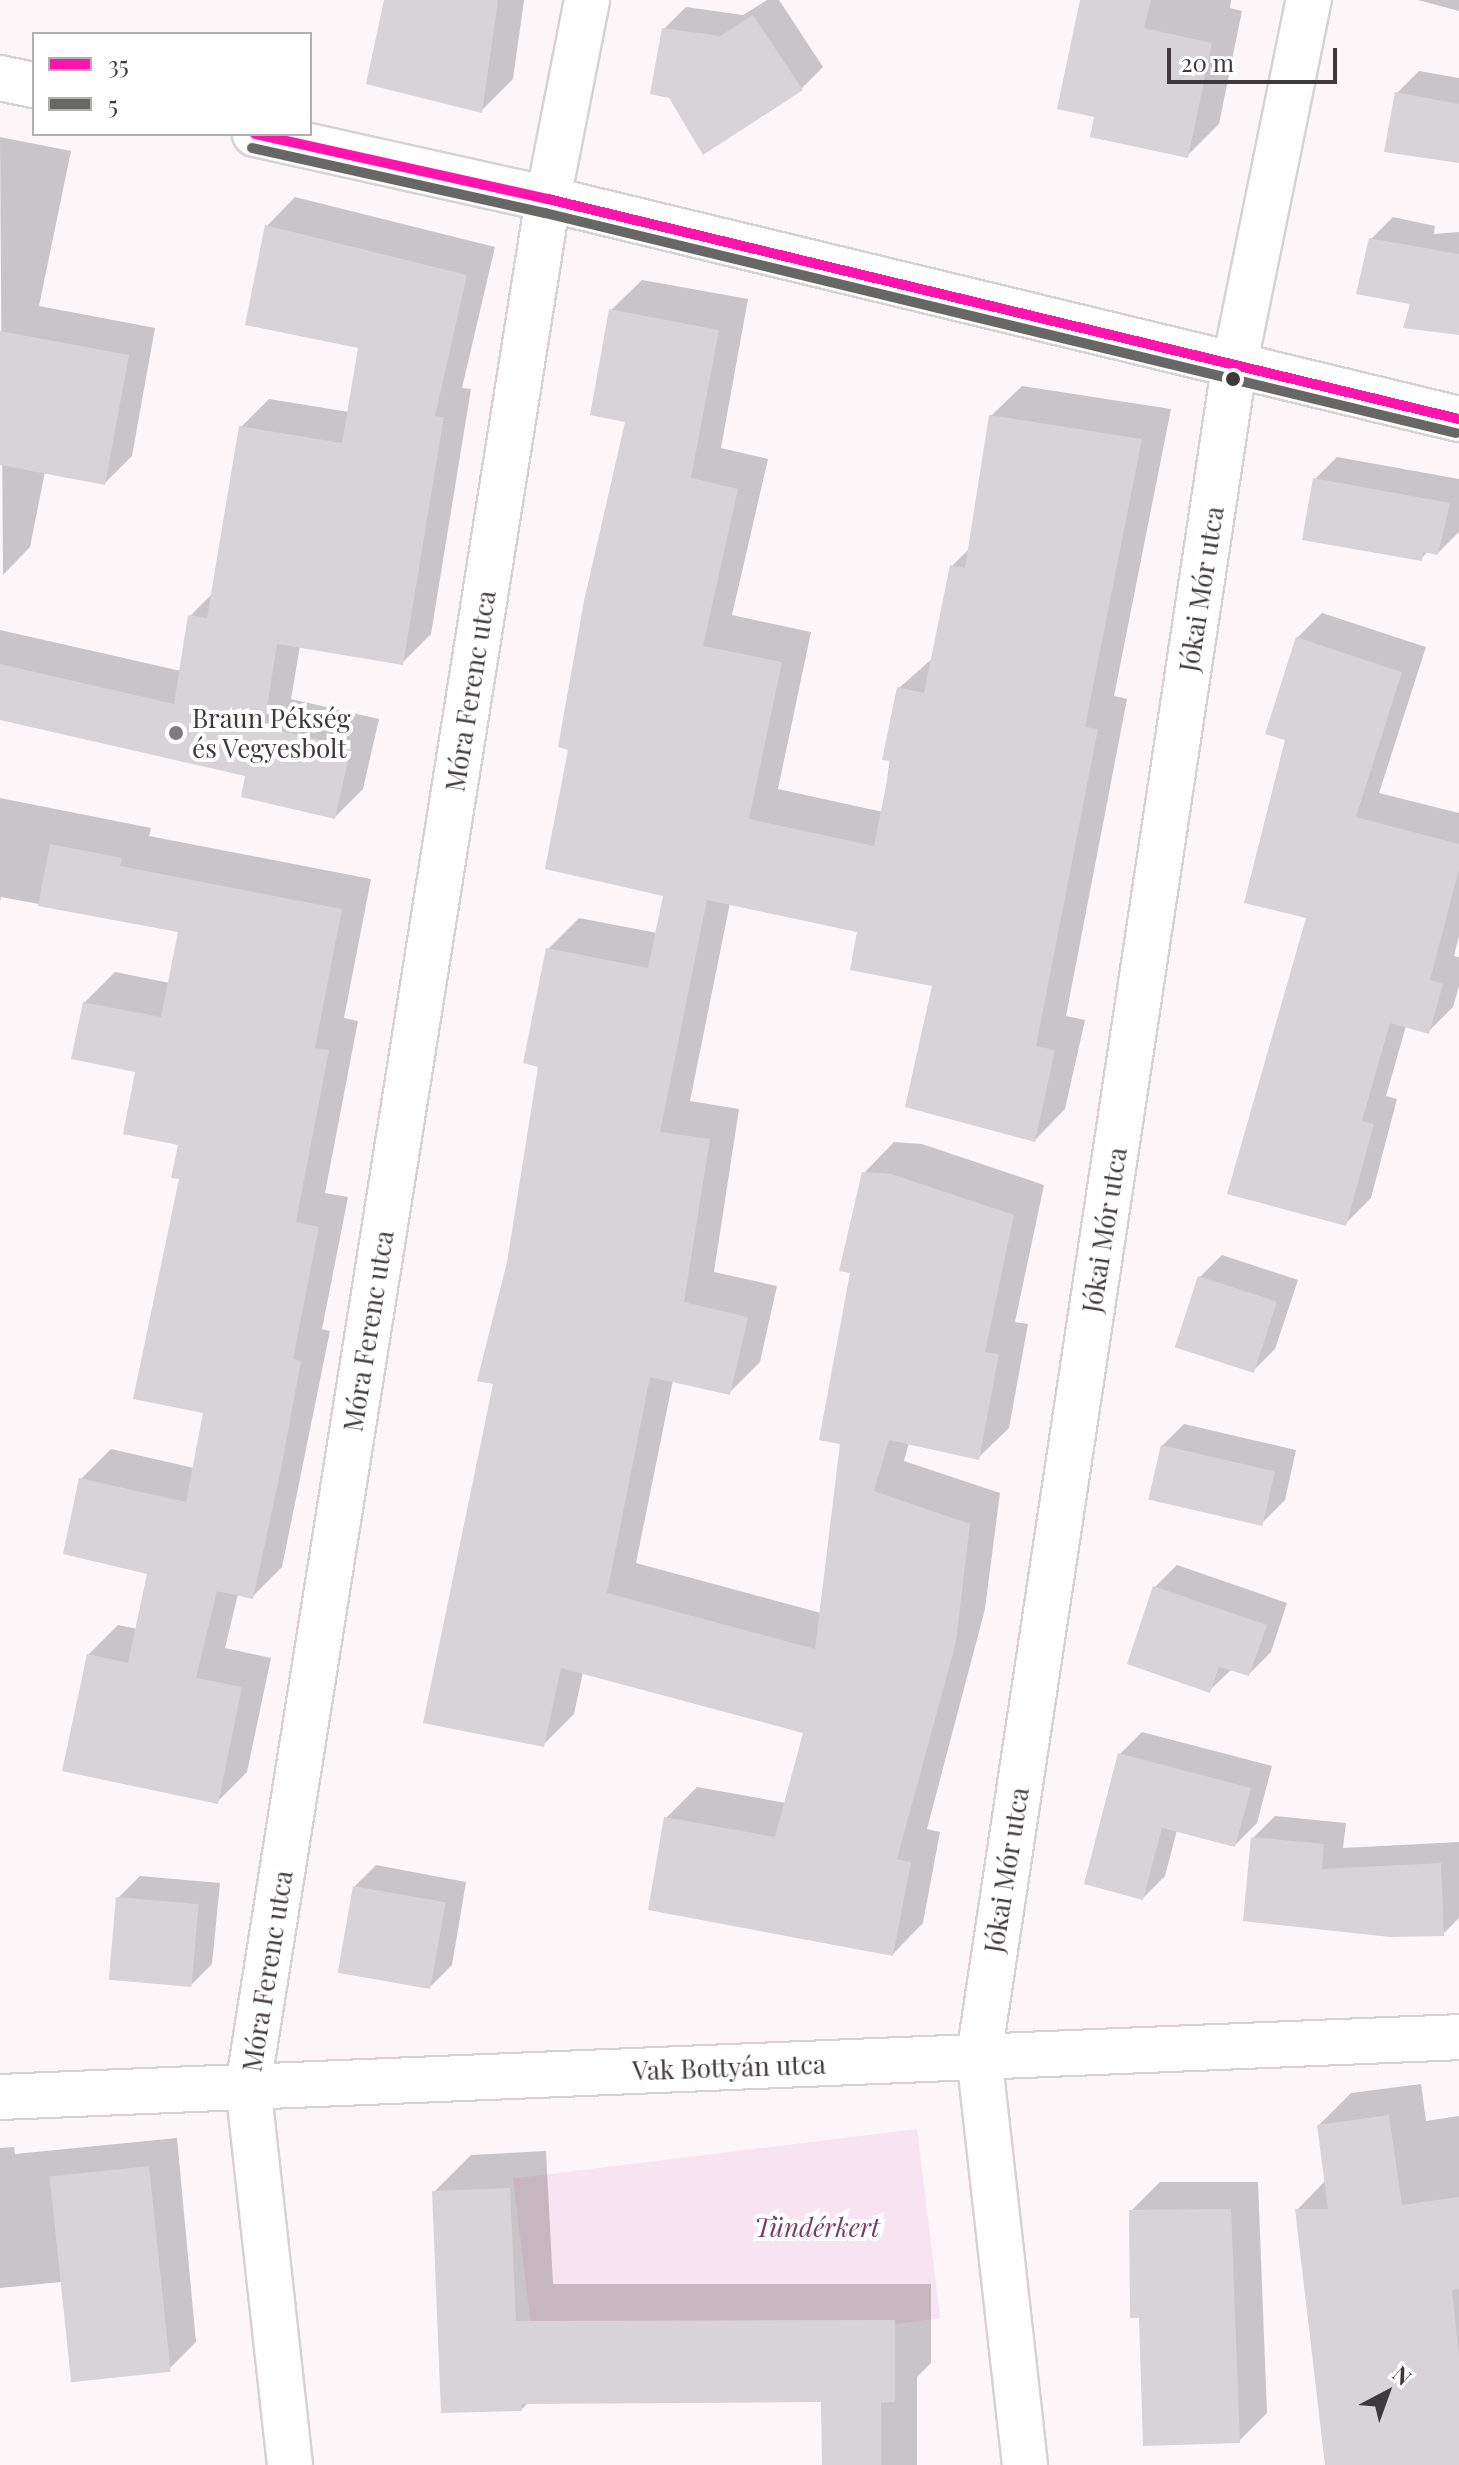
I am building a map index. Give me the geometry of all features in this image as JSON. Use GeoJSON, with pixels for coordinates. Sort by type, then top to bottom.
{"type":"FeatureCollection","features":[{"type":"Feature","properties":{"kind":"street","name":"Móra Ferenc utca"},"geometry":{"type":"LineString","coordinates":[[290,2465],[248,2087],[548,199],[587,0]]}},
{"type":"Feature","properties":{"kind":"street","name":"Jókai Mór utca"},"geometry":{"type":"LineString","coordinates":[[1025,2465],[979,2056],[1234,367],[1309,0]]}},
{"type":"Feature","properties":{"kind":"street"},"geometry":{"type":"LineString","coordinates":[[0,78],[32,85]]}},
{"type":"Feature","properties":{"kind":"street"},"geometry":{"type":"LineString","coordinates":[[264,136],[548,199],[1459,419]]}},
{"type":"Feature","properties":{"kind":"street","name":"Vak Bottyán utca"},"geometry":{"type":"LineString","coordinates":[[0,2097],[1459,2037]]}},
{"type":"Feature","properties":{"kind":"green space","name":"Tündérkert"},"geometry":{"type":"Polygon","coordinates":[[[917,2129],[940,2319],[536,2368],[513,2179],[917,2129]]]}},
{"type":"Feature","properties":{"kind":"building"},"geometry":{"type":"Polygon","coordinates":[[[384,0],[498,0],[482,113],[366,84],[384,0]]]}},
{"type":"Feature","properties":{"kind":"building"},"geometry":{"type":"Polygon","coordinates":[[[1080,0],[1151,0],[1144,28],[1212,43],[1188,158],[1090,137],[1094,117],[1057,109],[1080,0]]]}},
{"type":"Feature","properties":{"kind":"building"},"geometry":{"type":"Polygon","coordinates":[[[753,15],[803,90],[703,155],[669,98],[650,94],[662,28],[720,36],[753,15]]]}},
{"type":"Feature","properties":{"kind":"building"},"geometry":{"type":"Polygon","coordinates":[[[1395,92],[1459,104],[1459,163],[1384,152],[1395,92]]]}},
{"type":"Feature","properties":{"kind":"building"},"geometry":{"type":"Polygon","coordinates":[[[265,225],[467,275],[435,416],[444,417],[403,665],[277,644],[264,727],[351,747],[335,819],[241,797],[245,776],[0,720],[0,664],[174,704],[188,615],[207,618],[239,426],[342,443],[358,348],[245,325],[265,225]]]}},
{"type":"Feature","properties":{"kind":"building"},"geometry":{"type":"Polygon","coordinates":[[[1369,238],[1459,254],[1459,335],[1403,328],[1410,304],[1356,294],[1369,238]]]}},
{"type":"Feature","properties":{"kind":"building"},"geometry":{"type":"Polygon","coordinates":[[[609,309],[719,330],[691,478],[738,489],[703,646],[782,662],[749,819],[874,846],[891,761],[882,760],[897,687],[924,693],[950,565],[965,568],[989,415],[1142,439],[1085,727],[1098,729],[1036,1046],[1055,1050],[1035,1142],[905,1107],[932,986],[850,970],[857,932],[707,900],[660,1132],[710,1139],[684,1302],[748,1317],[730,1395],[650,1377],[607,1593],[815,1649],[840,1444],[819,1440],[850,1273],[839,1271],[862,1172],[891,1174],[1014,1215],[985,1352],[999,1354],[979,1460],[889,1440],[874,1491],[970,1524],[956,1642],[897,1859],[911,1862],[893,1956],[648,1910],[664,1817],[775,1837],[803,1733],[561,1668],[544,1747],[423,1723],[493,1384],[477,1381],[507,1262],[538,1067],[523,1063],[546,948],[648,968],[663,896],[545,869],[568,750],[558,747],[584,601],[625,422],[590,415],[609,309]]]}},
{"type":"Feature","properties":{"kind":"building"},"geometry":{"type":"Polygon","coordinates":[[[0,331],[129,355],[105,485],[0,465],[0,331]]]}},
{"type":"Feature","properties":{"kind":"building"},"geometry":{"type":"Polygon","coordinates":[[[1313,478],[1450,503],[1438,555],[1423,552],[1422,561],[1302,540],[1313,478]]]}},
{"type":"Feature","properties":{"kind":"building"},"geometry":{"type":"Polygon","coordinates":[[[1296,637],[1402,672],[1356,817],[1459,844],[1459,869],[1430,980],[1443,984],[1429,1034],[1390,1023],[1362,1121],[1374,1124],[1346,1226],[1227,1194],[1306,918],[1244,903],[1285,740],[1265,734],[1296,637]]]}},
{"type":"Feature","properties":{"kind":"building"},"geometry":{"type":"Polygon","coordinates":[[[50,844],[122,858],[120,866],[342,909],[315,1048],[329,1050],[296,1222],[319,1227],[293,1359],[301,1361],[281,1469],[253,1599],[217,1591],[196,1678],[242,1687],[218,1804],[62,1771],[87,1654],[128,1663],[147,1574],[63,1554],[79,1478],[186,1502],[203,1413],[133,1399],[179,1179],[171,1178],[178,1145],[123,1134],[135,1072],[71,1059],[83,1002],[161,1017],[178,932],[38,906],[50,844]]]}},
{"type":"Feature","properties":{"kind":"building"},"geometry":{"type":"Polygon","coordinates":[[[1198,1276],[1277,1302],[1254,1373],[1175,1347],[1198,1276]]]}},
{"type":"Feature","properties":{"kind":"building"},"geometry":{"type":"Polygon","coordinates":[[[1161,1445],[1275,1471],[1262,1526],[1148,1500],[1161,1445]]]}},
{"type":"Feature","properties":{"kind":"building"},"geometry":{"type":"Polygon","coordinates":[[[1153,1586],[1267,1625],[1249,1676],[1219,1667],[1210,1693],[1127,1664],[1153,1586]]]}},
{"type":"Feature","properties":{"kind":"building"},"geometry":{"type":"Polygon","coordinates":[[[1118,1753],[1251,1788],[1235,1847],[1162,1828],[1143,1900],[1084,1884],[1118,1753]]]}},
{"type":"Feature","properties":{"kind":"building"},"geometry":{"type":"Polygon","coordinates":[[[1251,1837],[1324,1844],[1322,1869],[1441,1863],[1444,1936],[1390,1937],[1243,1921],[1251,1837]]]}},
{"type":"Feature","properties":{"kind":"building"},"geometry":{"type":"Polygon","coordinates":[[[353,1886],[446,1902],[430,1989],[338,1973],[353,1886]]]}},
{"type":"Feature","properties":{"kind":"building"},"geometry":{"type":"Polygon","coordinates":[[[116,1897],[199,1904],[191,1987],[109,1980],[116,1897]]]}},
{"type":"Feature","properties":{"kind":"building"},"geometry":{"type":"Polygon","coordinates":[[[1389,2115],[1402,2205],[1459,2197],[1459,2289],[1452,2290],[1459,2355],[1459,2465],[1325,2465],[1295,2209],[1328,2209],[1317,2125],[1389,2115]]]}},
{"type":"Feature","properties":{"kind":"building"},"geometry":{"type":"Polygon","coordinates":[[[149,2166],[171,2372],[71,2382],[50,2176],[149,2166]]]}},
{"type":"Feature","properties":{"kind":"building"},"geometry":{"type":"Polygon","coordinates":[[[510,2188],[516,2321],[895,2320],[895,2402],[881,2403],[881,2465],[822,2465],[821,2402],[521,2404],[522,2411],[441,2413],[432,2191],[510,2188]]]}},
{"type":"Feature","properties":{"kind":"building"},"geometry":{"type":"Polygon","coordinates":[[[1231,2209],[1240,2443],[1143,2446],[1139,2318],[1130,2318],[1129,2210],[1231,2209]]]}},
{"type":"Feature","properties":{"kind":"transit line","name":"35"},"geometry":{"type":"LineString","coordinates":[[264,136],[548,199],[1459,419]]}},
{"type":"Feature","properties":{"kind":"transit line","name":"5"},"geometry":{"type":"LineString","coordinates":[[252,148],[545,213],[1456,433]]}},
{"type":"Feature","properties":{"kind":"place","name":"Braun Pékség és Vegyesbolt"},"geometry":{"type":"Point","coordinates":[176,733]}}]}
